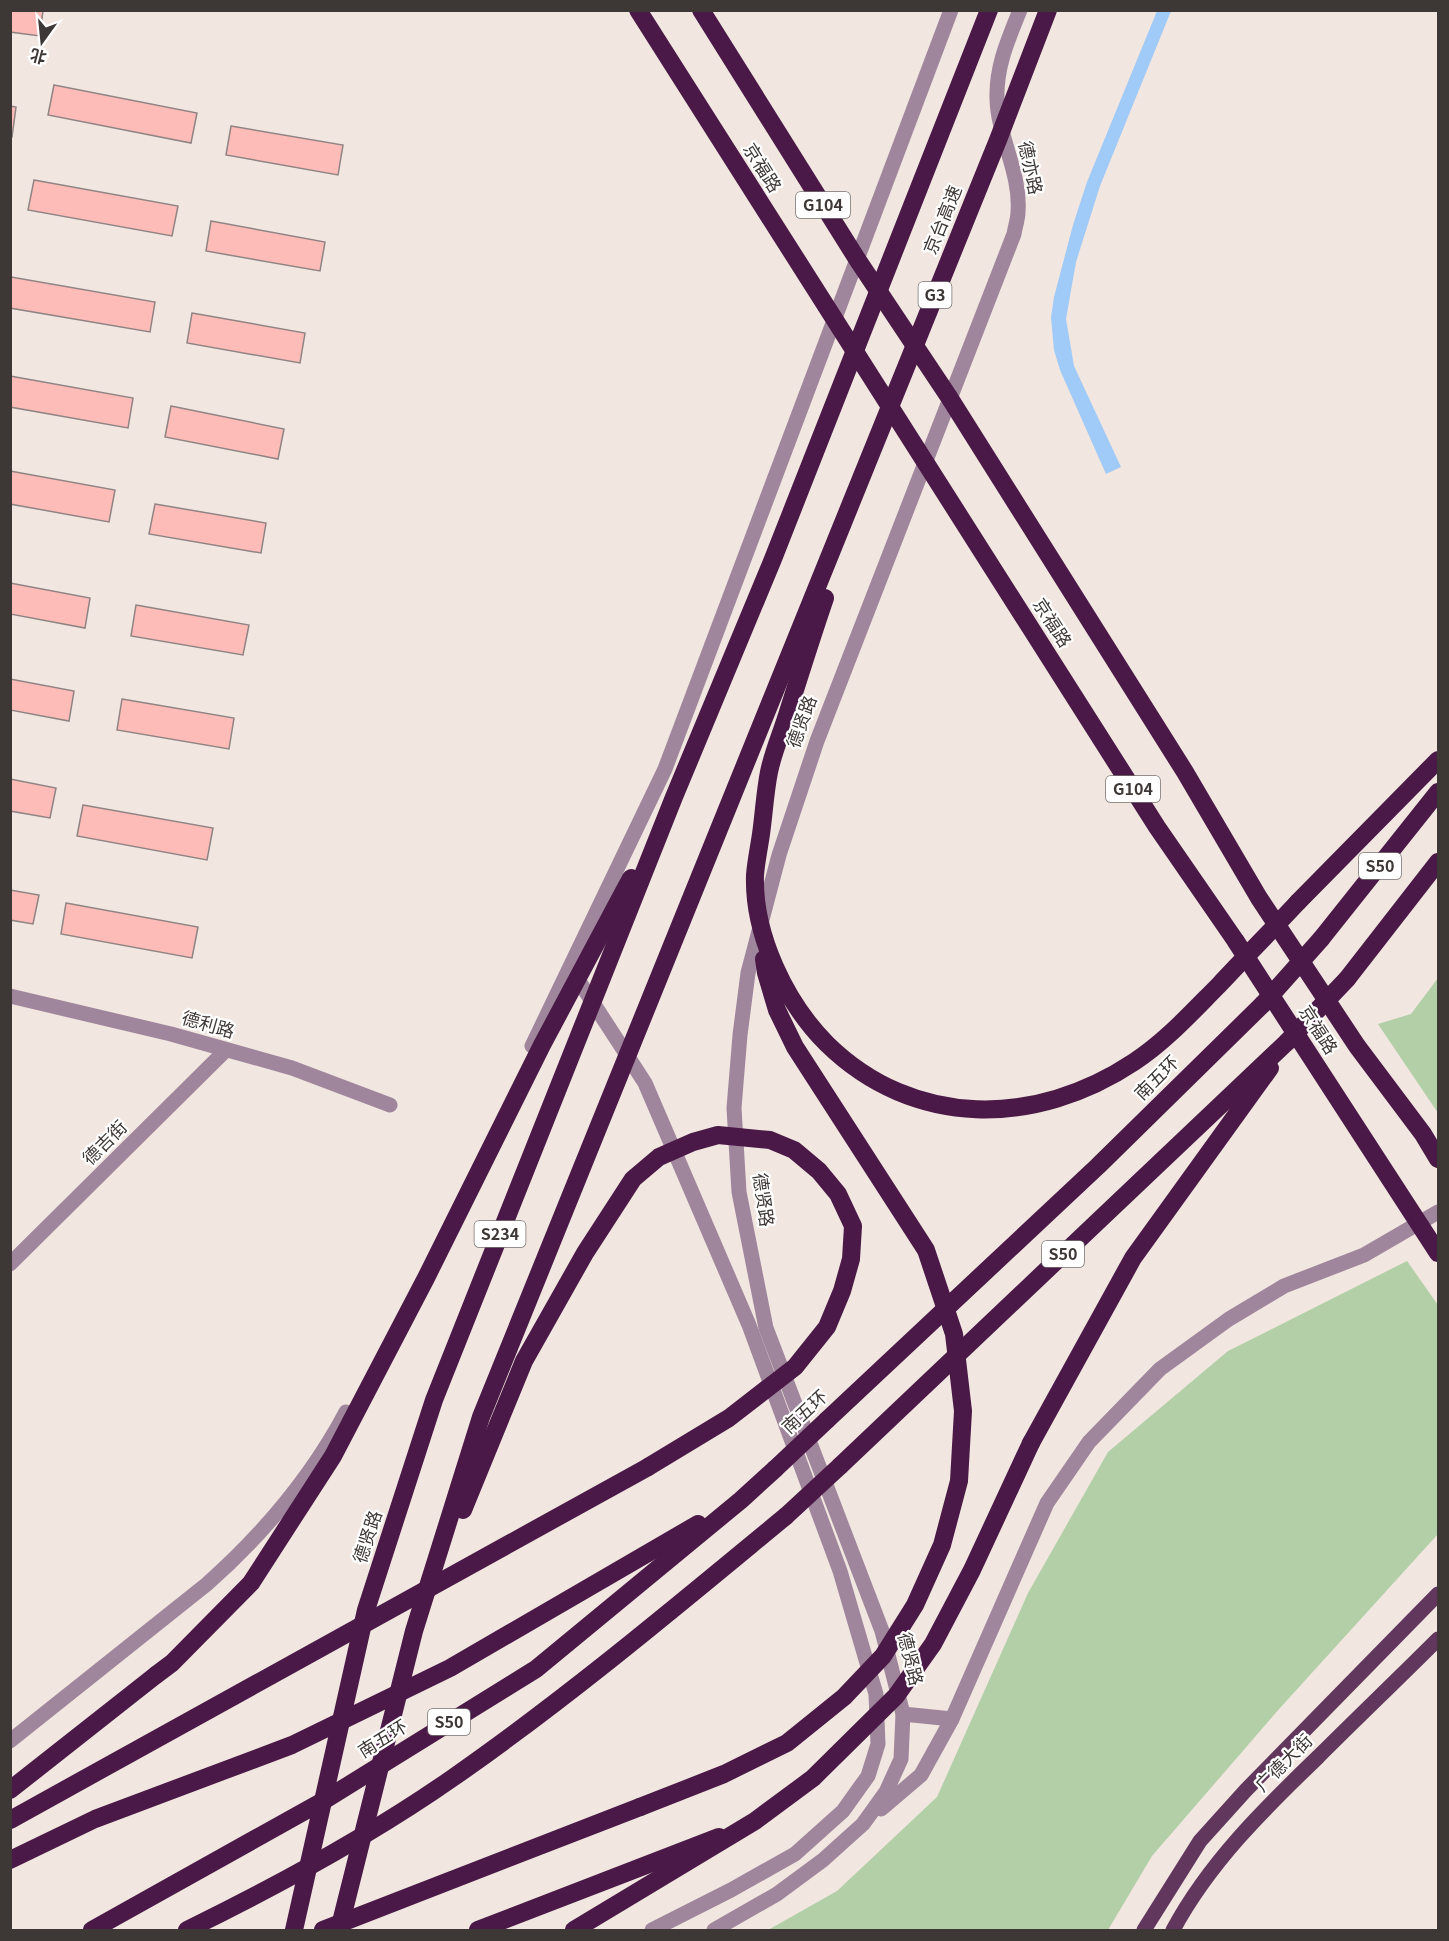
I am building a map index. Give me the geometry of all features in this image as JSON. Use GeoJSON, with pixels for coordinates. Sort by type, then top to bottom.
{"type":"FeatureCollection","features":[{"type":"Feature","properties":{"kind":"highway","name":"京福路"},"geometry":{"type":"LineString","coordinates":[[638,10],[1157,827],[1235,940],[1438,1253]]}},
{"type":"Feature","properties":{"kind":"highway","name":"京福路"},"geometry":{"type":"LineString","coordinates":[[700,10],[857,259],[949,397],[1185,772],[1259,898],[1357,1046],[1423,1134],[1438,1159]]}},
{"type":"Feature","properties":{"kind":"highway","name":"京台高速"},"geometry":{"type":"LineString","coordinates":[[773,559],[989,10]]}},
{"type":"Feature","properties":{"kind":"highway","name":"京台高速"},"geometry":{"type":"LineString","coordinates":[[821,578],[1048,10]]}},
{"type":"Feature","properties":{"kind":"highway"},"geometry":{"type":"LineString","coordinates":[[323,1930],[724,1774],[788,1743],[844,1697],[882,1656],[915,1605],[942,1545],[959,1481],[963,1411],[954,1334],[927,1250],[795,1047],[777,1010],[766,973],[755,876],[769,770],[869,459]]}},
{"type":"Feature","properties":{"kind":"highway","name":"德贤路"},"geometry":{"type":"LineString","coordinates":[[294,1930],[366,1610],[434,1400],[674,797],[773,559]]}},
{"type":"Feature","properties":{"kind":"highway","name":"德贤路"},"geometry":{"type":"LineString","coordinates":[[339,1930],[414,1631],[481,1417],[821,578]]}},
{"type":"Feature","properties":{"kind":"highway"},"geometry":{"type":"LineString","coordinates":[[760,927],[777,971],[795,1004],[819,1035],[847,1063],[884,1086],[920,1100],[952,1108],[986,1111],[1023,1107],[1057,1099],[1092,1085],[1134,1062],[1178,1027],[1438,760]]}},
{"type":"Feature","properties":{"kind":"highway","name":"南五环"},"geometry":{"type":"LineString","coordinates":[[92,1930],[323,1801],[536,1669],[741,1500],[1098,1166],[1263,1004],[1321,939],[1438,792]]}},
{"type":"Feature","properties":{"kind":"highway"},"geometry":{"type":"LineString","coordinates":[[10,1790],[172,1662],[251,1583],[333,1456],[426,1278],[542,1045],[674,797]]}},
{"type":"Feature","properties":{"kind":"highway","name":"S50"},"geometry":{"type":"LineString","coordinates":[[187,1930],[343,1849],[454,1778],[608,1662],[786,1516],[1287,1042],[1347,979],[1438,862]]}},
{"type":"Feature","properties":{"kind":"highway"},"geometry":{"type":"LineString","coordinates":[[574,1930],[746,1826],[813,1778],[896,1696],[933,1644],[972,1570],[1031,1443],[1133,1258],[1255,1092],[1287,1042]]}},
{"type":"Feature","properties":{"kind":"highway"},"geometry":{"type":"LineString","coordinates":[[10,1820],[648,1467],[729,1418],[795,1367],[827,1327],[842,1291],[851,1259],[853,1226],[838,1194],[819,1171],[794,1150],[770,1140],[718,1135],[693,1142],[659,1157],[633,1179],[585,1253],[524,1361],[414,1631]]}},
{"type":"Feature","properties":{"kind":"highway"},"geometry":{"type":"LineString","coordinates":[[10,1860],[95,1819],[292,1745],[450,1668],[552,1607],[741,1500]]}},
{"type":"Feature","properties":{"kind":"highway"},"geometry":{"type":"LineString","coordinates":[[478,1930],[746,1826]]}},
{"type":"Feature","properties":{"kind":"main road"},"geometry":{"type":"LineString","coordinates":[[1144,1930],[1200,1841],[1246,1790],[1438,1594]]}},
{"type":"Feature","properties":{"kind":"main road","name":"广德大街"},"geometry":{"type":"LineString","coordinates":[[1173,1930],[1221,1857],[1267,1807],[1438,1639]]}},
{"type":"Feature","properties":{"kind":"street"},"geometry":{"type":"LineString","coordinates":[[10,1741],[207,1584],[237,1557],[295,1491],[339,1426],[460,1194],[665,769],[951,10]]}},
{"type":"Feature","properties":{"kind":"street","name":"德亦路"},"geometry":{"type":"LineString","coordinates":[[949,397],[1014,234],[1018,212],[1017,189],[996,101],[1000,60],[1020,10]]}},
{"type":"Feature","properties":{"kind":"street","name":"德贤路"},"geometry":{"type":"LineString","coordinates":[[714,1930],[786,1887],[824,1860],[863,1824],[886,1792],[901,1759],[903,1714],[882,1631],[766,1328],[739,1192],[734,1108],[748,973],[779,855],[817,741],[949,397]]}},
{"type":"Feature","properties":{"kind":"street"},"geometry":{"type":"LineString","coordinates":[[570,967],[645,1083],[744,1314],[840,1571],[876,1694],[878,1744],[868,1776],[843,1811],[795,1854],[652,1930]]}},
{"type":"Feature","properties":{"kind":"street","name":"德利路"},"geometry":{"type":"LineString","coordinates":[[10,996],[171,1034],[292,1068],[390,1105]]}},
{"type":"Feature","properties":{"kind":"street","name":"德吉街"},"geometry":{"type":"LineString","coordinates":[[10,1264],[226,1050]]}},
{"type":"Feature","properties":{"kind":"street"},"geometry":{"type":"LineString","coordinates":[[863,1824],[921,1775],[952,1719],[1047,1503],[1089,1442],[1160,1369],[1229,1319],[1284,1286],[1364,1255],[1438,1212]]}},
{"type":"Feature","properties":{"kind":"street"},"geometry":{"type":"LineString","coordinates":[[903,1714],[952,1719]]}},
{"type":"Feature","properties":{"kind":"green space"},"geometry":{"type":"Polygon","coordinates":[[[1438,978],[1438,1113],[1378,1024],[1411,1014],[1438,978]]]}},
{"type":"Feature","properties":{"kind":"green space"},"geometry":{"type":"Polygon","coordinates":[[[1407,1261],[1438,1305],[1438,1534],[1280,1708],[1152,1856],[1108,1930],[768,1930],[837,1891],[937,1797],[1028,1593],[1108,1452],[1228,1351],[1407,1261]]]}},
{"type":"Feature","properties":{"kind":"water"},"geometry":{"type":"Polygon","coordinates":[[[1157,11],[1171,11],[1100,186],[1076,262],[1066,319],[1074,366],[1121,467],[1106,474],[1060,370],[1054,350],[1051,317],[1073,225],[1087,182],[1157,11]]]}},
{"type":"Feature","properties":{"kind":"building"},"geometry":{"type":"Polygon","coordinates":[[[10,10],[43,10],[40,36],[10,32],[10,10]]]}},
{"type":"Feature","properties":{"kind":"building"},"geometry":{"type":"Polygon","coordinates":[[[54,85],[197,113],[191,143],[48,115],[54,85]]]}},
{"type":"Feature","properties":{"kind":"building"},"geometry":{"type":"Polygon","coordinates":[[[10,106],[16,107],[12,137],[10,137],[10,106]]]}},
{"type":"Feature","properties":{"kind":"building"},"geometry":{"type":"Polygon","coordinates":[[[231,126],[343,145],[338,175],[226,155],[231,126]]]}},
{"type":"Feature","properties":{"kind":"building"},"geometry":{"type":"Polygon","coordinates":[[[34,180],[178,206],[172,236],[28,210],[34,180]]]}},
{"type":"Feature","properties":{"kind":"building"},"geometry":{"type":"Polygon","coordinates":[[[211,221],[325,242],[320,271],[206,251],[211,221]]]}},
{"type":"Feature","properties":{"kind":"building"},"geometry":{"type":"Polygon","coordinates":[[[11,277],[155,302],[150,332],[10,308],[11,277]]]}},
{"type":"Feature","properties":{"kind":"building"},"geometry":{"type":"Polygon","coordinates":[[[192,313],[305,333],[300,363],[187,343],[192,313]]]}},
{"type":"Feature","properties":{"kind":"building"},"geometry":{"type":"Polygon","coordinates":[[[10,376],[133,398],[128,428],[10,407],[10,376]]]}},
{"type":"Feature","properties":{"kind":"building"},"geometry":{"type":"Polygon","coordinates":[[[171,406],[284,429],[278,459],[165,437],[171,406]]]}},
{"type":"Feature","properties":{"kind":"building"},"geometry":{"type":"Polygon","coordinates":[[[10,471],[115,490],[109,522],[10,504],[10,471]]]}},
{"type":"Feature","properties":{"kind":"building"},"geometry":{"type":"Polygon","coordinates":[[[155,504],[266,523],[261,553],[149,534],[155,504]]]}},
{"type":"Feature","properties":{"kind":"building"},"geometry":{"type":"Polygon","coordinates":[[[10,583],[90,598],[85,628],[10,614],[10,583]]]}},
{"type":"Feature","properties":{"kind":"building"},"geometry":{"type":"Polygon","coordinates":[[[136,605],[249,625],[243,655],[131,636],[136,605]]]}},
{"type":"Feature","properties":{"kind":"building"},"geometry":{"type":"Polygon","coordinates":[[[10,679],[74,691],[69,721],[10,710],[10,679]]]}},
{"type":"Feature","properties":{"kind":"building"},"geometry":{"type":"Polygon","coordinates":[[[122,699],[234,718],[229,749],[117,730],[122,699]]]}},
{"type":"Feature","properties":{"kind":"building"},"geometry":{"type":"Polygon","coordinates":[[[10,779],[56,788],[50,818],[10,811],[10,779]]]}},
{"type":"Feature","properties":{"kind":"building"},"geometry":{"type":"Polygon","coordinates":[[[83,805],[213,828],[207,860],[77,836],[83,805]]]}},
{"type":"Feature","properties":{"kind":"building"},"geometry":{"type":"Polygon","coordinates":[[[10,890],[39,895],[33,924],[10,920],[10,890]]]}},
{"type":"Feature","properties":{"kind":"building"},"geometry":{"type":"Polygon","coordinates":[[[66,903],[198,927],[192,958],[61,934],[66,903]]]}}]}
